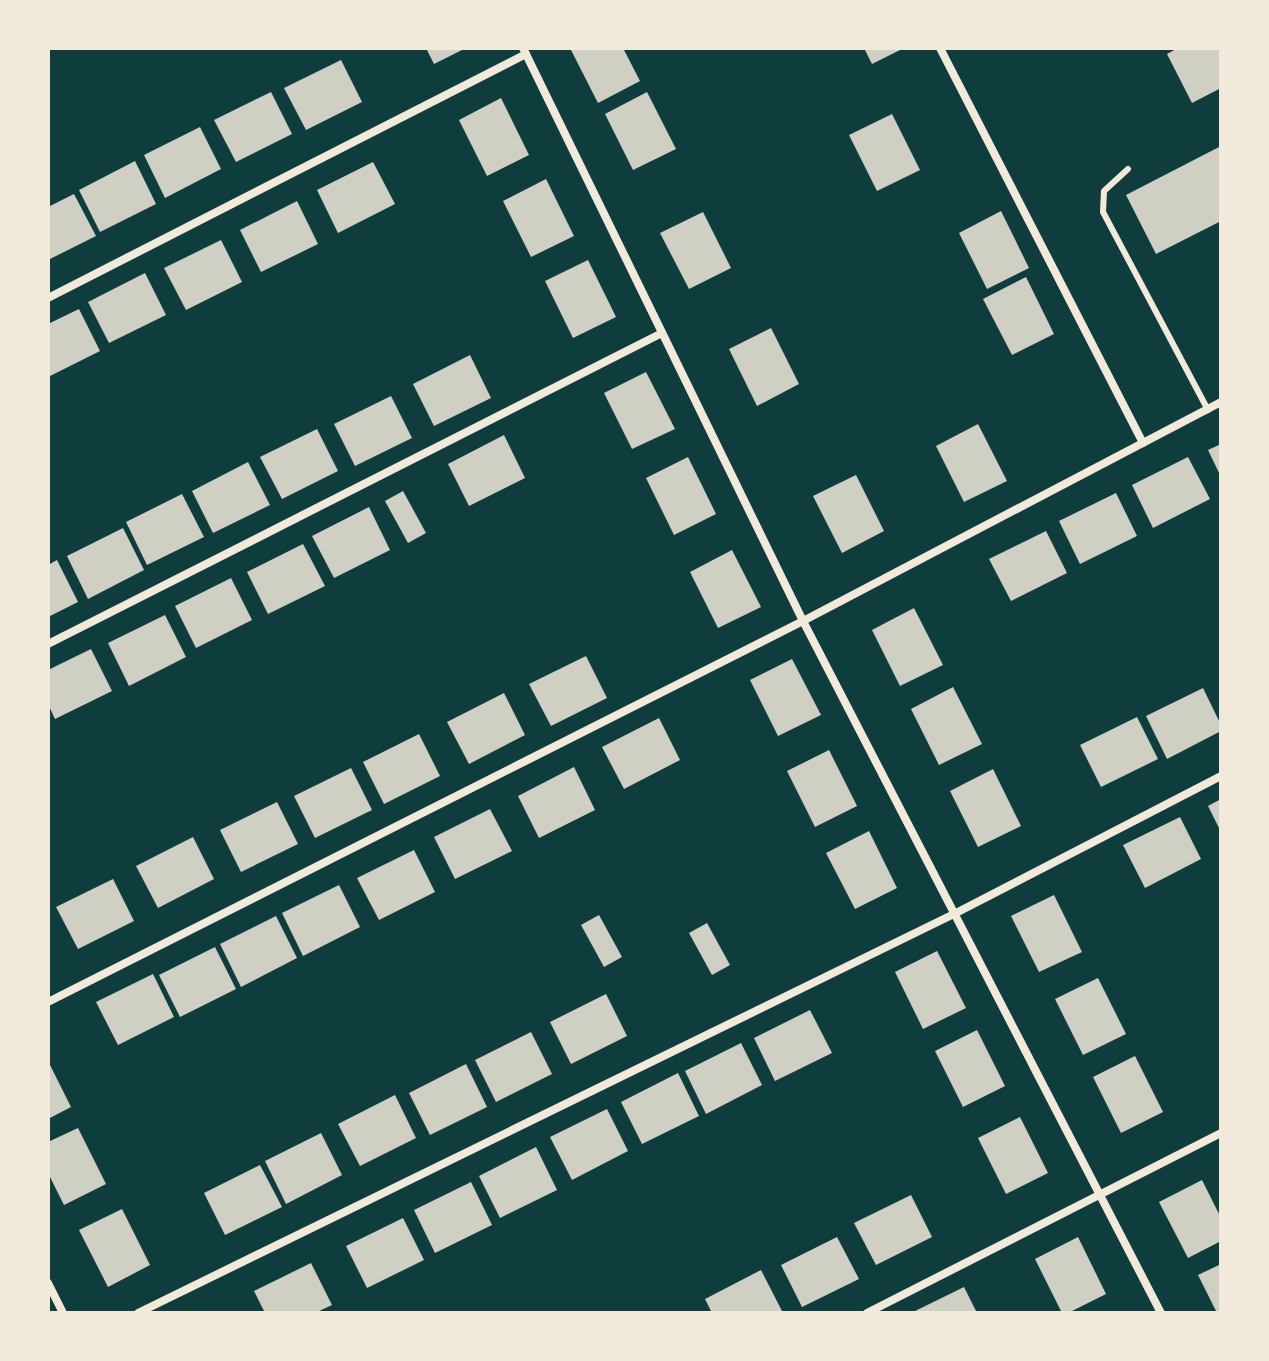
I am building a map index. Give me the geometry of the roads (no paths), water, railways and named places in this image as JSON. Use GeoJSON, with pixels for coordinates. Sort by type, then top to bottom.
{"type":"FeatureCollection","features":[{"type":"Feature","properties":{"kind":"street"},"geometry":{"type":"LineString","coordinates":[[940,48],[1143,443]]}},
{"type":"Feature","properties":{"kind":"street"},"geometry":{"type":"LineString","coordinates":[[48,298],[524,51],[803,621],[1161,1313]]}},
{"type":"Feature","properties":{"kind":"street"},"geometry":{"type":"LineString","coordinates":[[48,644],[662,333]]}},
{"type":"Feature","properties":{"kind":"street"},"geometry":{"type":"LineString","coordinates":[[48,1002],[803,621],[1221,402]]}},
{"type":"Feature","properties":{"kind":"street"},"geometry":{"type":"LineString","coordinates":[[138,1313],[956,913],[1221,776]]}},
{"type":"Feature","properties":{"kind":"street"},"geometry":{"type":"LineString","coordinates":[[867,1313],[1221,1133]]}},
{"type":"Feature","properties":{"kind":"street"},"geometry":{"type":"LineString","coordinates":[[48,1283],[63,1313]]}},
{"type":"Feature","properties":{"kind":"lane"},"geometry":{"type":"LineString","coordinates":[[1128,169],[1104,191],[1103,212],[1208,410]]}}]}
